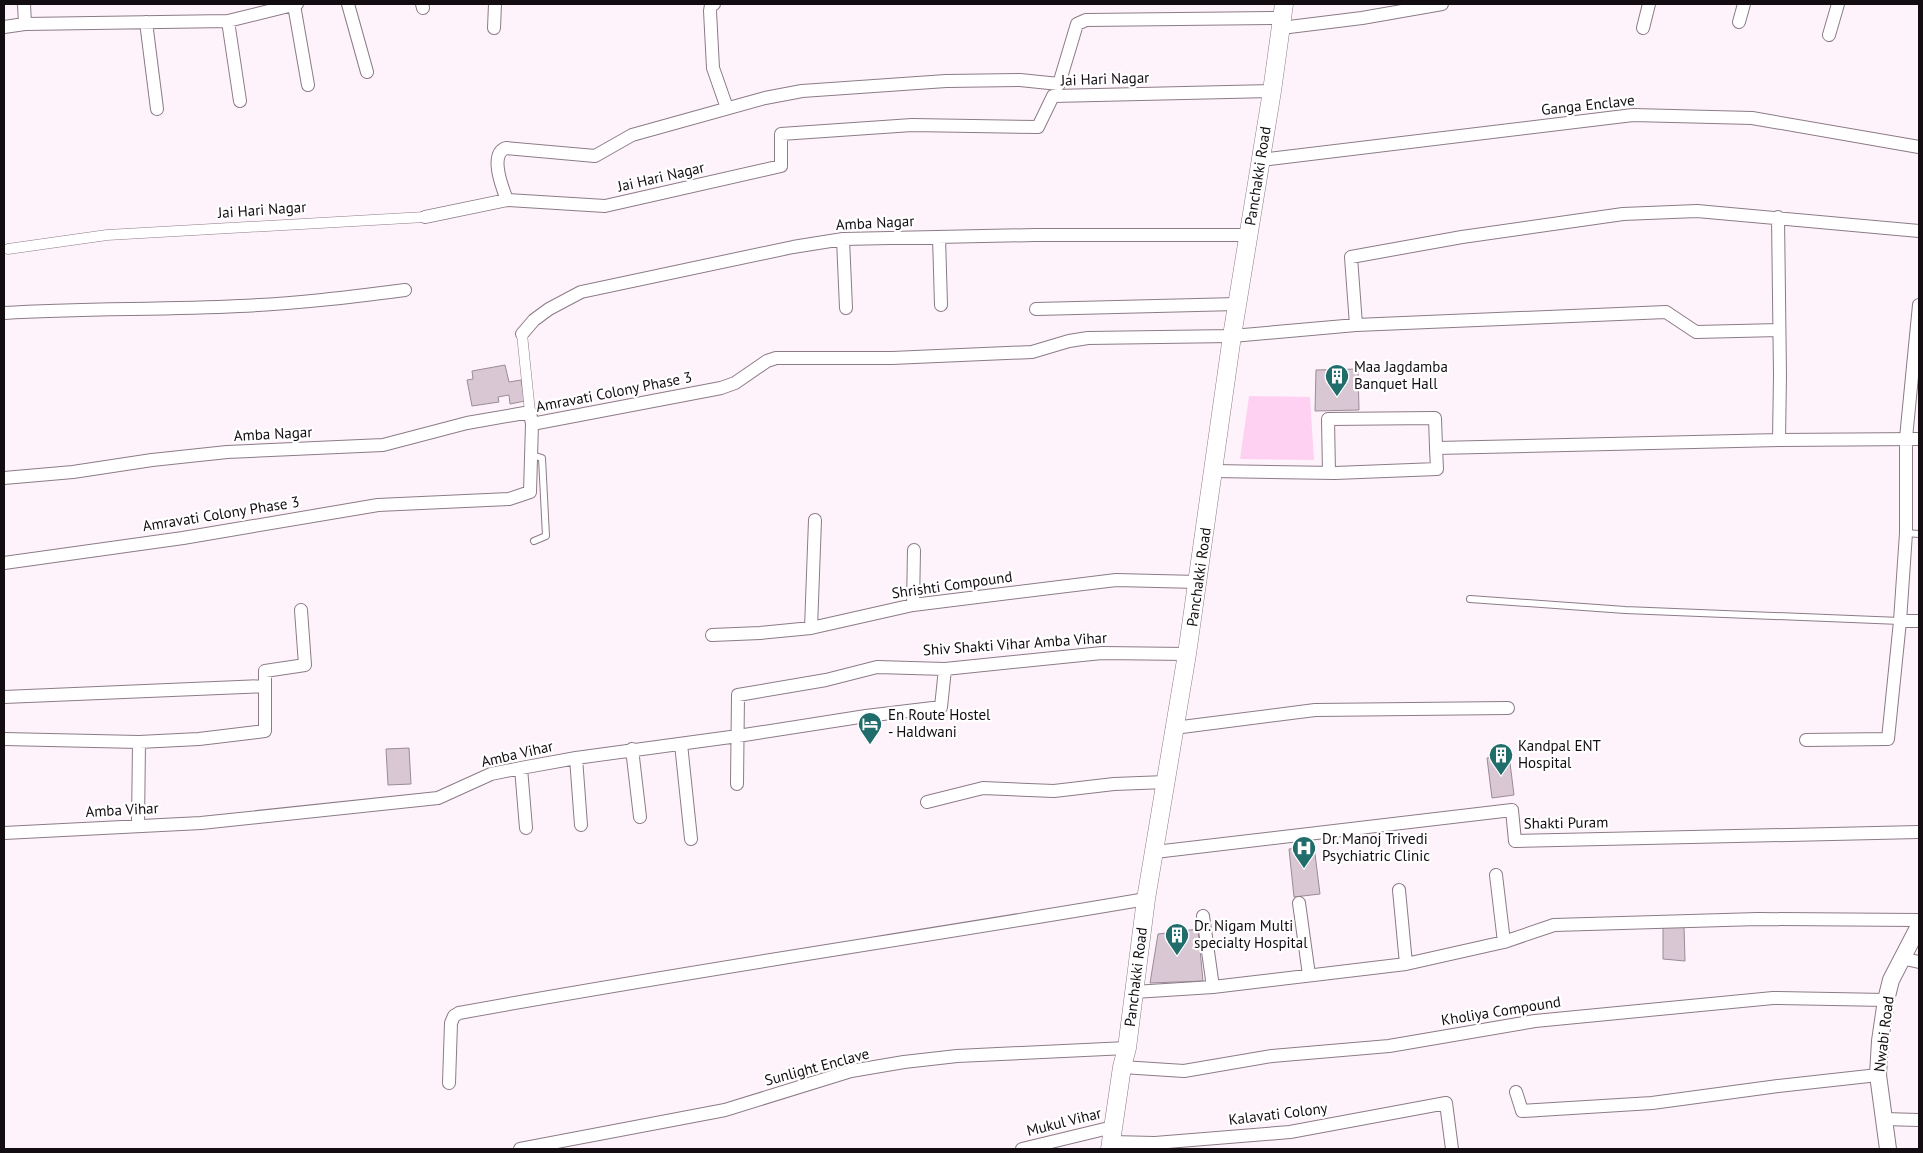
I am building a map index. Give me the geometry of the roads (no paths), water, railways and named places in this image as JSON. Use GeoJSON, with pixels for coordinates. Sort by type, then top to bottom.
{"type":"FeatureCollection","features":[{"type":"Feature","properties":{"kind":"main road","name":"Panchakki Road"},"geometry":{"type":"LineString","coordinates":[[1112,1139],[1122,1068],[1127,1048],[1146,899],[1187,654],[1232,336],[1272,91],[1282,16]]}},
{"type":"Feature","properties":{"kind":"street"},"geometry":{"type":"LineString","coordinates":[[24,4],[25,24]]}},
{"type":"Feature","properties":{"kind":"street"},"geometry":{"type":"LineString","coordinates":[[4,27],[25,24],[228,21],[296,4],[308,85]]}},
{"type":"Feature","properties":{"kind":"street"},"geometry":{"type":"LineString","coordinates":[[348,4],[367,72]]}},
{"type":"Feature","properties":{"kind":"street"},"geometry":{"type":"LineString","coordinates":[[494,28],[496,4]]}},
{"type":"Feature","properties":{"kind":"street"},"geometry":{"type":"LineString","coordinates":[[714,4],[711,5],[710,11],[714,68],[727,108]]}},
{"type":"Feature","properties":{"kind":"street"},"geometry":{"type":"LineString","coordinates":[[1053,96],[1059,84],[1077,24],[1086,20],[1282,16],[1362,18],[1442,4]]}},
{"type":"Feature","properties":{"kind":"street"},"geometry":{"type":"LineString","coordinates":[[1643,28],[1649,4]]}},
{"type":"Feature","properties":{"kind":"street"},"geometry":{"type":"LineString","coordinates":[[1739,22],[1744,4]]}},
{"type":"Feature","properties":{"kind":"street"},"geometry":{"type":"LineString","coordinates":[[1829,36],[1838,4]]}},
{"type":"Feature","properties":{"kind":"street"},"geometry":{"type":"LineString","coordinates":[[228,21],[240,101]]}},
{"type":"Feature","properties":{"kind":"street"},"geometry":{"type":"LineString","coordinates":[[146,22],[157,109]]}},
{"type":"Feature","properties":{"kind":"street"},"geometry":{"type":"LineString","coordinates":[[506,200],[500,180],[498,155],[501,150],[506,148],[596,156],[632,135],[765,98],[802,91],[946,81],[1020,80],[1059,84]]}},
{"type":"Feature","properties":{"kind":"street","name":"Jai Hari Nagar"},"geometry":{"type":"LineString","coordinates":[[8,249],[107,236],[425,217],[506,200],[605,206],[781,166],[781,134],[912,125],[1038,127],[1053,96],[1272,91]]}},
{"type":"Feature","properties":{"kind":"street","name":"Ganga Enclave"},"geometry":{"type":"LineString","coordinates":[[1261,160],[1633,115],[1752,118],[1919,147]]}},
{"type":"Feature","properties":{"kind":"street"},"geometry":{"type":"LineString","coordinates":[[1356,325],[1351,257],[1462,238],[1623,214],[1697,210],[1919,231]]}},
{"type":"Feature","properties":{"kind":"street"},"geometry":{"type":"LineString","coordinates":[[1778,217],[1779,440]]}},
{"type":"Feature","properties":{"kind":"street","name":"Amba Nagar"},"geometry":{"type":"LineString","coordinates":[[522,334],[534,320],[549,309],[581,292],[793,247],[843,239],[1248,235]]}},
{"type":"Feature","properties":{"kind":"street"},"geometry":{"type":"LineString","coordinates":[[939,237],[941,304]]}},
{"type":"Feature","properties":{"kind":"street"},"geometry":{"type":"LineString","coordinates":[[843,239],[846,308]]}},
{"type":"Feature","properties":{"kind":"street"},"geometry":{"type":"LineString","coordinates":[[4,313],[108,308],[238,306],[322,301],[405,290]]}},
{"type":"Feature","properties":{"kind":"street"},"geometry":{"type":"LineString","coordinates":[[1036,310],[1237,304]]}},
{"type":"Feature","properties":{"kind":"street"},"geometry":{"type":"LineString","coordinates":[[1806,740],[1888,739],[1900,621],[1906,534],[1906,438],[1919,305]]}},
{"type":"Feature","properties":{"kind":"street","name":"Amravati Colony Phase 3"},"geometry":{"type":"LineString","coordinates":[[4,563],[183,538],[378,504],[509,499],[530,492],[531,418],[721,388],[735,384],[767,361],[776,358],[892,358],[1032,352],[1069,341],[1088,338],[1232,336],[1356,325],[1666,312],[1696,332],[1779,330]]}},
{"type":"Feature","properties":{"kind":"street"},"geometry":{"type":"LineString","coordinates":[[522,334],[531,418]]}},
{"type":"Feature","properties":{"kind":"street","name":"Amba Nagar"},"geometry":{"type":"LineString","coordinates":[[4,478],[73,472],[152,460],[227,452],[383,445],[467,423],[531,418]]}},
{"type":"Feature","properties":{"kind":"street"},"geometry":{"type":"LineString","coordinates":[[1214,471],[1329,473],[1437,469],[1435,418],[1328,419],[1329,473]]}},
{"type":"Feature","properties":{"kind":"street"},"geometry":{"type":"LineString","coordinates":[[1436,448],[1919,438]]}},
{"type":"Feature","properties":{"kind":"street"},"geometry":{"type":"LineString","coordinates":[[812,628],[815,520]]}},
{"type":"Feature","properties":{"kind":"street"},"geometry":{"type":"LineString","coordinates":[[913,604],[914,550]]}},
{"type":"Feature","properties":{"kind":"street","name":"Shrishti Compound"},"geometry":{"type":"LineString","coordinates":[[712,635],[812,628],[913,604],[1116,580],[1198,582]]}},
{"type":"Feature","properties":{"kind":"street"},"geometry":{"type":"LineString","coordinates":[[4,739],[139,742],[199,739],[265,731],[265,671],[305,665],[301,610]]}},
{"type":"Feature","properties":{"kind":"street"},"geometry":{"type":"LineString","coordinates":[[1900,621],[1919,621]]}},
{"type":"Feature","properties":{"kind":"street","name":"Shiv Shakti Vihar Amba Vihar"},"geometry":{"type":"LineString","coordinates":[[738,736],[738,695],[826,680],[877,667],[944,669],[1102,653],[1187,654]]}},
{"type":"Feature","properties":{"kind":"street","name":"Amba Vihar"},"geometry":{"type":"LineString","coordinates":[[4,833],[201,823],[438,798],[491,774],[576,758],[941,707],[944,669]]}},
{"type":"Feature","properties":{"kind":"street"},"geometry":{"type":"LineString","coordinates":[[4,697],[265,686]]}},
{"type":"Feature","properties":{"kind":"street"},"geometry":{"type":"LineString","coordinates":[[1174,728],[1315,710],[1508,708]]}},
{"type":"Feature","properties":{"kind":"street"},"geometry":{"type":"LineString","coordinates":[[737,784],[738,736]]}},
{"type":"Feature","properties":{"kind":"street"},"geometry":{"type":"LineString","coordinates":[[138,825],[139,742]]}},
{"type":"Feature","properties":{"kind":"street"},"geometry":{"type":"LineString","coordinates":[[681,744],[692,839]]}},
{"type":"Feature","properties":{"kind":"street"},"geometry":{"type":"LineString","coordinates":[[632,749],[640,817]]}},
{"type":"Feature","properties":{"kind":"street"},"geometry":{"type":"LineString","coordinates":[[576,758],[581,825]]}},
{"type":"Feature","properties":{"kind":"street"},"geometry":{"type":"LineString","coordinates":[[521,768],[526,828]]}},
{"type":"Feature","properties":{"kind":"street"},"geometry":{"type":"LineString","coordinates":[[927,802],[983,788],[1054,791],[1114,784],[1166,782]]}},
{"type":"Feature","properties":{"kind":"street","name":"Shakti Puram"},"geometry":{"type":"LineString","coordinates":[[1154,852],[1512,810],[1515,840],[1919,832]]}},
{"type":"Feature","properties":{"kind":"street"},"geometry":{"type":"LineString","coordinates":[[1496,875],[1504,942]]}},
{"type":"Feature","properties":{"kind":"street"},"geometry":{"type":"LineString","coordinates":[[1399,890],[1406,964]]}},
{"type":"Feature","properties":{"kind":"street"},"geometry":{"type":"LineString","coordinates":[[448,1083],[450,1022],[459,1013],[588,990],[931,936],[1146,899]]}},
{"type":"Feature","properties":{"kind":"street"},"geometry":{"type":"LineString","coordinates":[[1299,902],[1309,975]]}},
{"type":"Feature","properties":{"kind":"street"},"geometry":{"type":"LineString","coordinates":[[1204,916],[1213,987]]}},
{"type":"Feature","properties":{"kind":"street"},"geometry":{"type":"LineString","coordinates":[[1134,992],[1213,987],[1406,964],[1504,942],[1554,925],[1758,919],[1919,920]]}},
{"type":"Feature","properties":{"kind":"street","name":"Nwabi Road"},"geometry":{"type":"LineString","coordinates":[[1888,1149],[1878,1075],[1880,1041],[1891,980],[1919,926]]}},
{"type":"Feature","properties":{"kind":"street"},"geometry":{"type":"LineString","coordinates":[[1901,958],[1919,962]]}},
{"type":"Feature","properties":{"kind":"street","name":"Kholiya Compound"},"geometry":{"type":"LineString","coordinates":[[1122,1068],[1184,1071],[1272,1056],[1389,1046],[1534,1021],[1773,998],[1886,1000]]}},
{"type":"Feature","properties":{"kind":"street","name":"Sunlight Enclave"},"geometry":{"type":"LineString","coordinates":[[520,1149],[725,1110],[851,1071],[904,1062],[957,1056],[1127,1048]]}},
{"type":"Feature","properties":{"kind":"street"},"geometry":{"type":"LineString","coordinates":[[1516,1092],[1522,1110],[1652,1103],[1878,1075]]}},
{"type":"Feature","properties":{"kind":"street","name":"Kalavati Colony"},"geometry":{"type":"LineString","coordinates":[[1112,1139],[1155,1143],[1290,1132],[1446,1103],[1452,1149]]}},
{"type":"Feature","properties":{"kind":"street"},"geometry":{"type":"LineString","coordinates":[[1884,1118],[1919,1120]]}},
{"type":"Feature","properties":{"kind":"street","name":"Mukul Vihar"},"geometry":{"type":"LineString","coordinates":[[1022,1149],[1112,1139]]}},
{"type":"Feature","properties":{"kind":"lane"},"geometry":{"type":"LineString","coordinates":[[532,455],[542,458],[546,536],[534,540]]}},
{"type":"Feature","properties":{"kind":"lane"},"geometry":{"type":"LineString","coordinates":[[1906,534],[1919,534]]}},
{"type":"Feature","properties":{"kind":"lane"},"geometry":{"type":"LineString","coordinates":[[1470,599],[1625,610],[1900,621]]}},
{"type":"Feature","properties":{"kind":"place","name":"Maa Jagdamba Banquet Hall"},"geometry":{"type":"Point","coordinates":[1337,397]}},
{"type":"Feature","properties":{"kind":"place","name":"En Route Hostel - Haldwani"},"geometry":{"type":"Point","coordinates":[870,745]}},
{"type":"Feature","properties":{"kind":"place","name":"Kandpal ENT Hospital"},"geometry":{"type":"Point","coordinates":[1501,776]}},
{"type":"Feature","properties":{"kind":"place","name":"Dr. Manoj Trivedi Psychiatric Clinic"},"geometry":{"type":"Point","coordinates":[1304,869]}},
{"type":"Feature","properties":{"kind":"place","name":"Dr. Nigam Multi specialty Hospital"},"geometry":{"type":"Point","coordinates":[1177,956]}}]}
